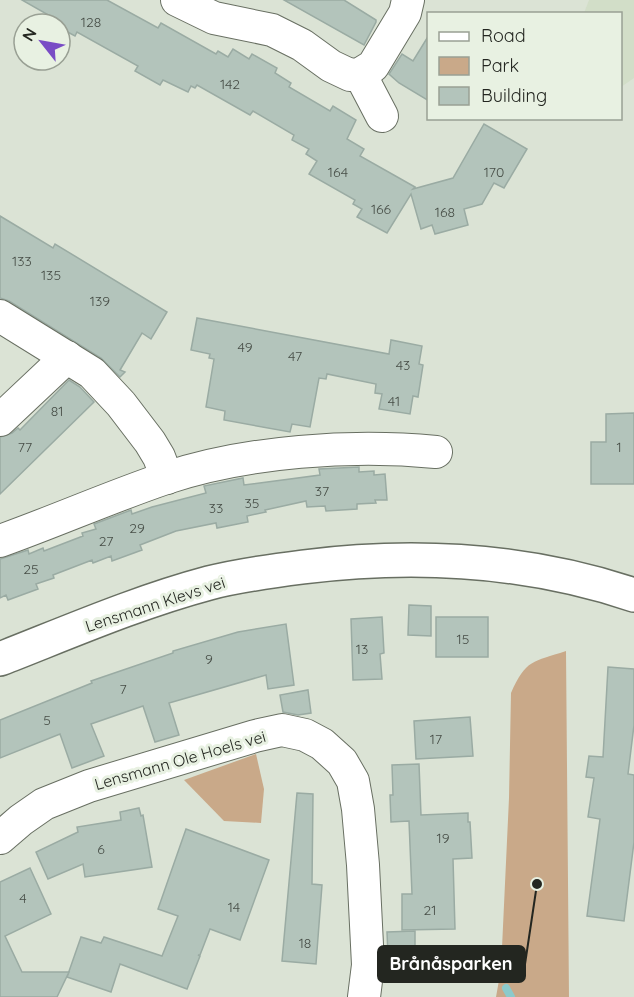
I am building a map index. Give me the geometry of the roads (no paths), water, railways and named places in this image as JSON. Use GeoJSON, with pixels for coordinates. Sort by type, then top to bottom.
{"type":"FeatureCollection","features":[{"type":"Feature","properties":{"kind":"street"},"geometry":{"type":"LineString","coordinates":[[177,0],[214,18],[272,30],[302,45],[331,66],[350,75],[360,74],[373,66],[405,13],[408,0]]}},
{"type":"Feature","properties":{"kind":"street"},"geometry":{"type":"LineString","coordinates":[[360,74],[382,116]]}},
{"type":"Feature","properties":{"kind":"street"},"geometry":{"type":"LineString","coordinates":[[0,316],[92,373],[121,404],[150,442],[167,478]]}},
{"type":"Feature","properties":{"kind":"street"},"geometry":{"type":"LineString","coordinates":[[0,420],[67,357]]}},
{"type":"Feature","properties":{"kind":"street"},"geometry":{"type":"LineString","coordinates":[[0,541],[53,522],[100,501],[211,466],[263,456],[378,447],[436,452]]}},
{"type":"Feature","properties":{"kind":"street","name":"Lensmann Klevs vei"},"geometry":{"type":"LineString","coordinates":[[0,658],[128,610],[209,583],[270,571],[351,561],[437,560],[490,563],[546,572],[634,595]]}},
{"type":"Feature","properties":{"kind":"street","name":"Lensmann Ole Hoels vei"},"geometry":{"type":"LineString","coordinates":[[0,838],[44,804],[89,786],[255,736],[282,730],[305,735],[322,744],[342,762],[353,781],[363,865],[368,965],[364,997]]}},
{"type":"Feature","properties":{"kind":"waterway"},"geometry":{"type":"LineString","coordinates":[[506,988],[511,997]]}},
{"type":"Feature","properties":{"kind":"place","name":"Brånåsparken"},"geometry":{"type":"Point","coordinates":[537,884]}}]}
